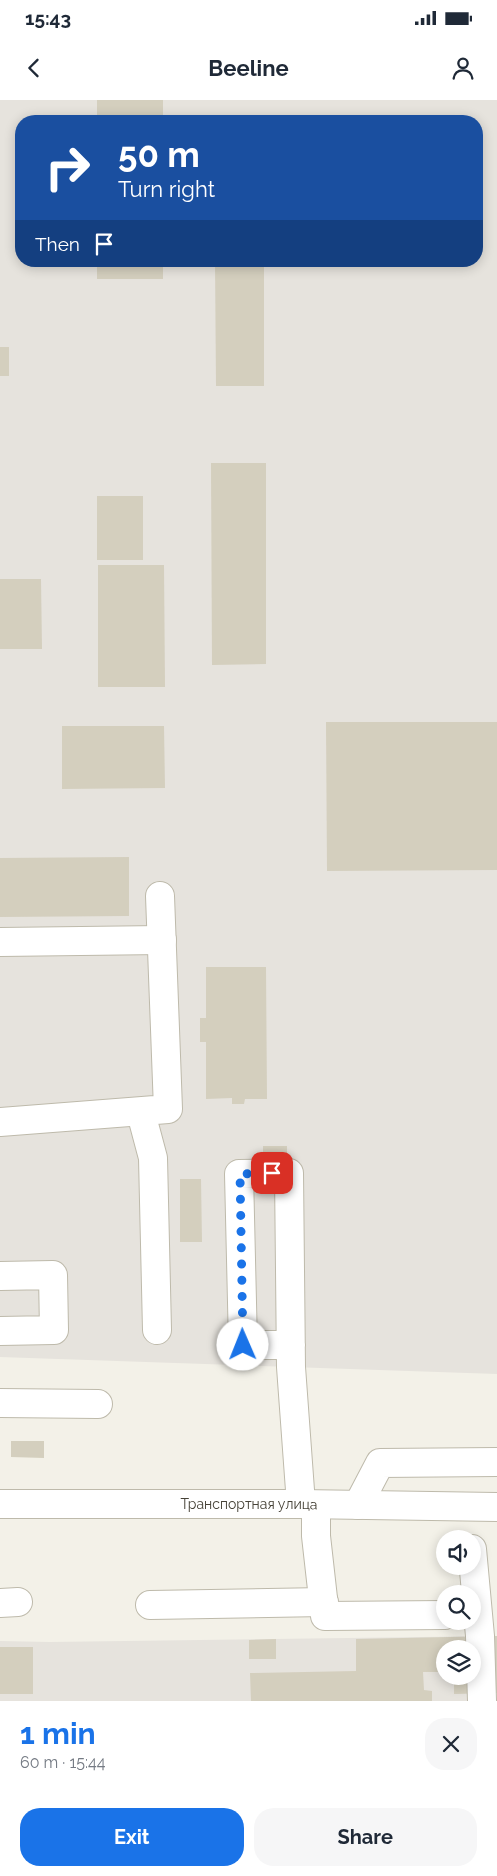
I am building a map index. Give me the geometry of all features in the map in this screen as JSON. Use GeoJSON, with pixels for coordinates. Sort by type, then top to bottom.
{"type":"FeatureCollection","features":[{"type":"Feature","properties":{"kind":"street"},"geometry":{"type":"LineString","coordinates":[[0,1122],[168,1110],[160,896]]}},
{"type":"Feature","properties":{"kind":"street"},"geometry":{"type":"LineString","coordinates":[[0,942],[162,940]]}},
{"type":"Feature","properties":{"kind":"street"},"geometry":{"type":"LineString","coordinates":[[141,1113],[152,1158],[157,1330]]}},
{"type":"Feature","properties":{"kind":"street"},"geometry":{"type":"LineString","coordinates":[[291,1345],[243,1345],[240,1174],[289,1173],[291,1345],[309,1505],[316,1536],[325,1616],[436,1615]]}},
{"type":"Feature","properties":{"kind":"street"},"geometry":{"type":"LineString","coordinates":[[0,1276],[53,1275],[54,1330],[0,1330]]}},
{"type":"Feature","properties":{"kind":"street"},"geometry":{"type":"LineString","coordinates":[[0,1404],[98,1404]]}},
{"type":"Feature","properties":{"kind":"street"},"geometry":{"type":"LineString","coordinates":[[358,1505],[380,1463],[497,1462]]}},
{"type":"Feature","properties":{"kind":"street","name":"Транспортная улица"},"geometry":{"type":"LineString","coordinates":[[0,1504],[358,1505],[497,1508]]}},
{"type":"Feature","properties":{"kind":"street"},"geometry":{"type":"LineString","coordinates":[[469,1508],[471,1530]]}},
{"type":"Feature","properties":{"kind":"street"},"geometry":{"type":"LineString","coordinates":[[150,1605],[324,1602]]}},
{"type":"Feature","properties":{"kind":"street"},"geometry":{"type":"LineString","coordinates":[[481,1608],[482,1701]]}},
{"type":"Feature","properties":{"kind":"shaded area"},"geometry":{"type":"Polygon","coordinates":[[[0,100],[497,100],[497,1374],[0,1357],[0,100]]]}},
{"type":"Feature","properties":{"kind":"shaded area"},"geometry":{"type":"Polygon","coordinates":[[[497,1636],[497,1701],[0,1701],[0,1641],[50,1642],[497,1636]]]}},
{"type":"Feature","properties":{"kind":"building"},"geometry":{"type":"Polygon","coordinates":[[[97,100],[163,100],[163,115],[97,115],[97,100]]]}},
{"type":"Feature","properties":{"kind":"building"},"geometry":{"type":"Polygon","coordinates":[[[97,267],[163,267],[163,279],[97,279],[97,267]]]}},
{"type":"Feature","properties":{"kind":"building"},"geometry":{"type":"Polygon","coordinates":[[[215,267],[264,267],[264,386],[216,386],[215,267]]]}},
{"type":"Feature","properties":{"kind":"building"},"geometry":{"type":"Polygon","coordinates":[[[0,347],[9,347],[9,376],[0,376],[0,347]]]}},
{"type":"Feature","properties":{"kind":"building"},"geometry":{"type":"Polygon","coordinates":[[[211,463],[266,463],[266,664],[212,665],[211,463]]]}},
{"type":"Feature","properties":{"kind":"building"},"geometry":{"type":"Polygon","coordinates":[[[97,496],[143,496],[143,560],[97,560],[97,496]]]}},
{"type":"Feature","properties":{"kind":"building"},"geometry":{"type":"Polygon","coordinates":[[[98,565],[164,565],[165,687],[98,687],[98,565]]]}},
{"type":"Feature","properties":{"kind":"building"},"geometry":{"type":"Polygon","coordinates":[[[0,579],[41,579],[42,649],[0,649],[0,579]]]}},
{"type":"Feature","properties":{"kind":"building"},"geometry":{"type":"Polygon","coordinates":[[[326,722],[497,722],[497,870],[327,871],[326,722]]]}},
{"type":"Feature","properties":{"kind":"building"},"geometry":{"type":"Polygon","coordinates":[[[62,726],[164,726],[165,788],[62,789],[62,726]]]}},
{"type":"Feature","properties":{"kind":"building"},"geometry":{"type":"Polygon","coordinates":[[[129,857],[129,916],[0,917],[0,858],[129,857]]]}},
{"type":"Feature","properties":{"kind":"building"},"geometry":{"type":"Polygon","coordinates":[[[206,967],[266,967],[267,1099],[245,1099],[244,1104],[232,1104],[232,1098],[206,1099],[206,1042],[200,1042],[200,1018],[206,1018],[206,967]]]}},
{"type":"Feature","properties":{"kind":"building"},"geometry":{"type":"Polygon","coordinates":[[[263,1146],[287,1146],[287,1162],[263,1162],[263,1146]]]}},
{"type":"Feature","properties":{"kind":"building"},"geometry":{"type":"Polygon","coordinates":[[[180,1179],[201,1179],[202,1242],[180,1242],[180,1179]]]}},
{"type":"Feature","properties":{"kind":"building"},"geometry":{"type":"Polygon","coordinates":[[[11,1441],[44,1441],[44,1458],[11,1457],[11,1441]]]}},
{"type":"Feature","properties":{"kind":"building"},"geometry":{"type":"Polygon","coordinates":[[[497,1636],[497,1693],[454,1694],[454,1685],[481,1685],[481,1640],[436,1640],[436,1672],[423,1672],[424,1690],[432,1691],[432,1701],[251,1701],[250,1673],[356,1671],[356,1639],[497,1636]]]}},
{"type":"Feature","properties":{"kind":"building"},"geometry":{"type":"Polygon","coordinates":[[[276,1639],[276,1659],[249,1659],[249,1640],[276,1639]]]}},
{"type":"Feature","properties":{"kind":"building"},"geometry":{"type":"Polygon","coordinates":[[[0,1647],[33,1647],[33,1694],[0,1694],[0,1647]]]}},
{"type":"Feature","properties":{"kind":"route"},"geometry":{"type":"LineString","coordinates":[[243,1345],[240,1174],[272,1173]]}}]}
